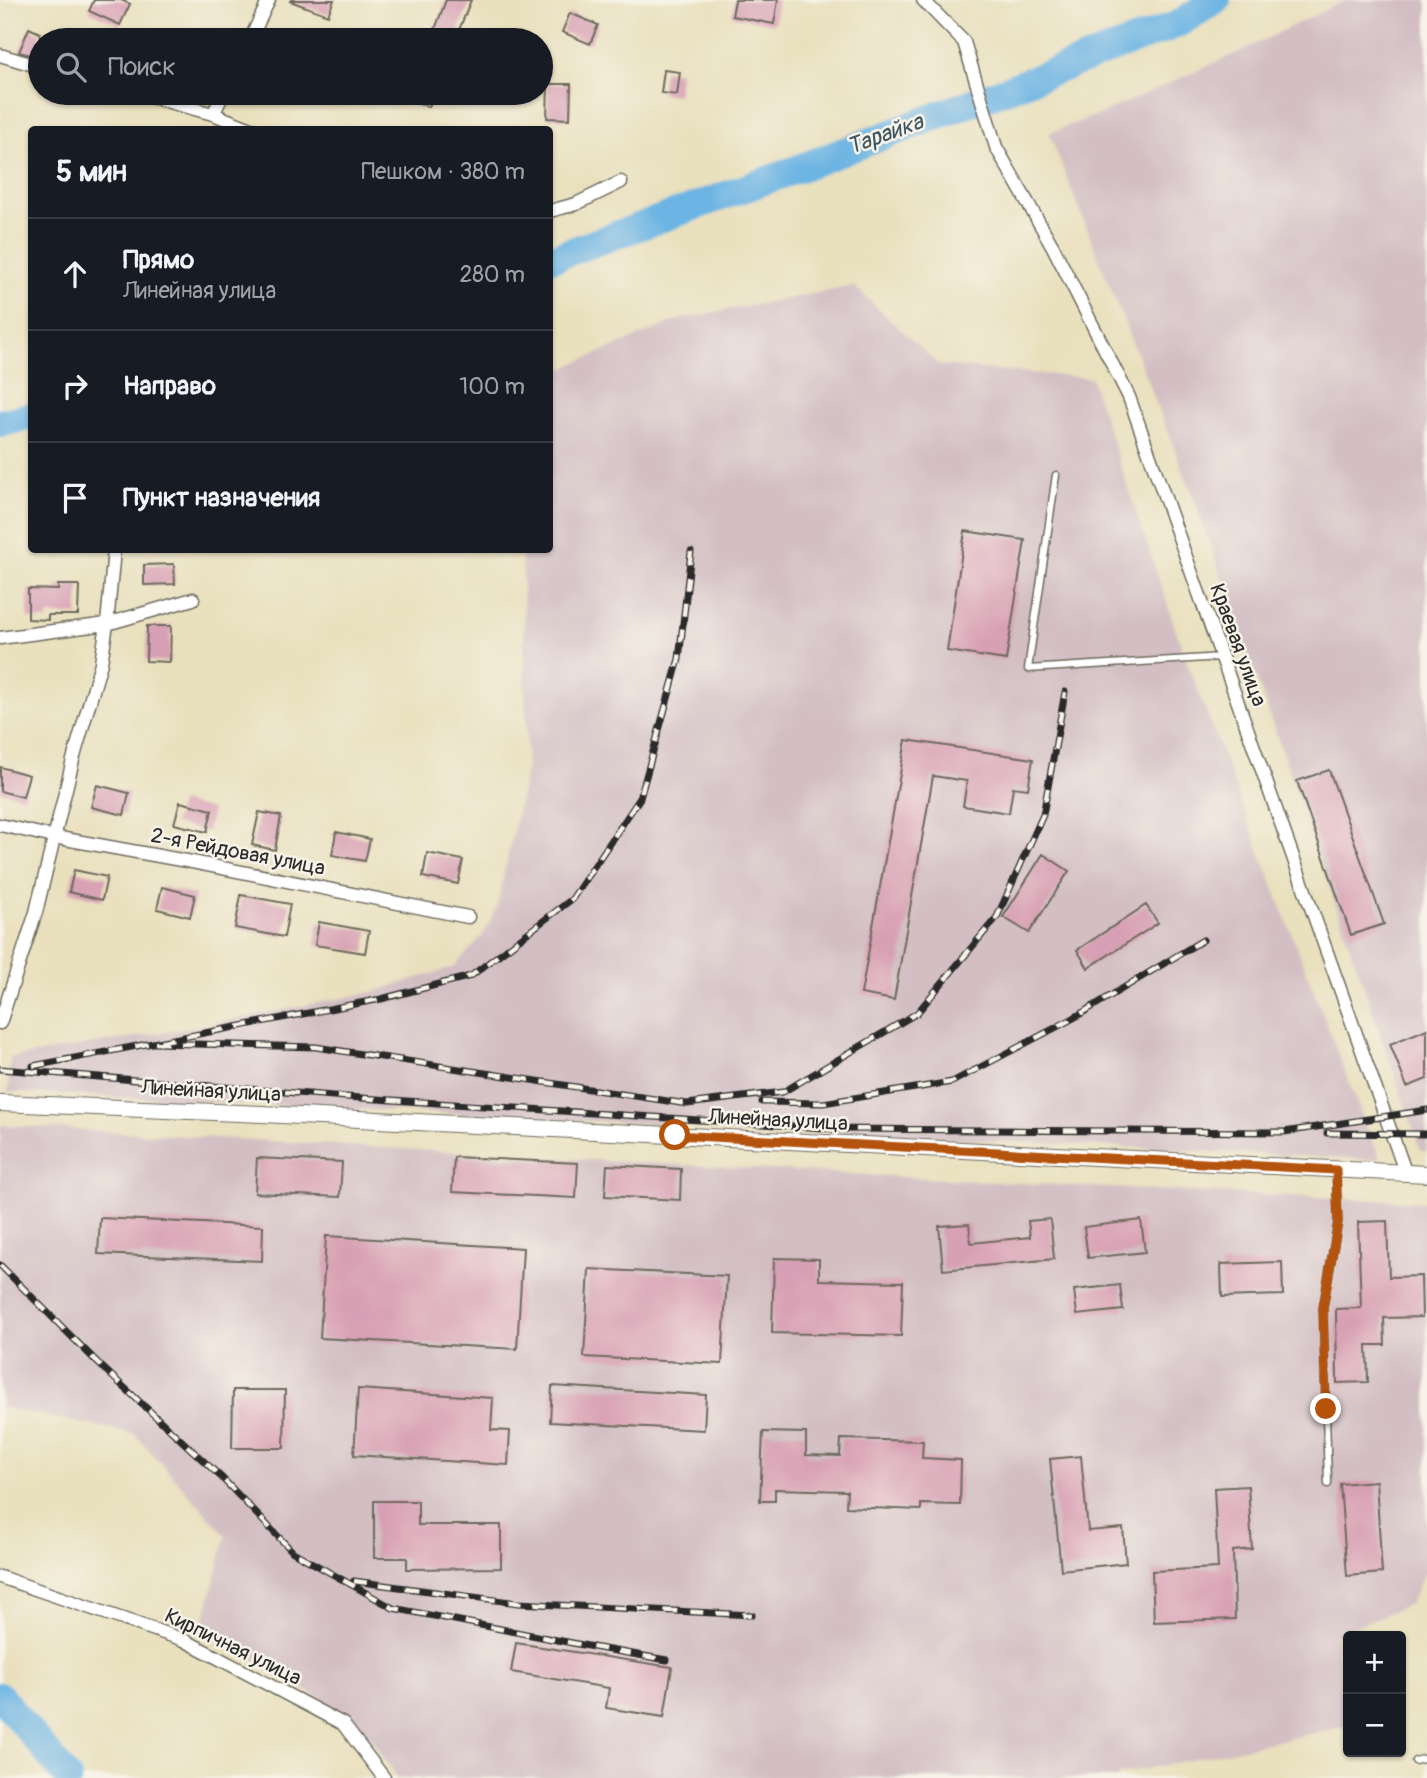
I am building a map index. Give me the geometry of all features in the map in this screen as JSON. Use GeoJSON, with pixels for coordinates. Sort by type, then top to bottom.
{"type":"FeatureCollection","features":[{"type":"Feature","properties":{"kind":"street"},"geometry":{"type":"LineString","coordinates":[[256,28],[270,0]]}},
{"type":"Feature","properties":{"kind":"street","name":"Краевая улица"},"geometry":{"type":"LineString","coordinates":[[923,0],[964,42],[996,147],[1053,247],[1129,397],[1406,1174]]}},
{"type":"Feature","properties":{"kind":"street"},"geometry":{"type":"LineString","coordinates":[[0,55],[28,63]]}},
{"type":"Feature","properties":{"kind":"street"},"geometry":{"type":"LineString","coordinates":[[180,105],[244,126]]}},
{"type":"Feature","properties":{"kind":"street"},"geometry":{"type":"LineString","coordinates":[[213,114],[218,105]]}},
{"type":"Feature","properties":{"kind":"street"},"geometry":{"type":"LineString","coordinates":[[553,210],[576,204],[621,182]]}},
{"type":"Feature","properties":{"kind":"street"},"geometry":{"type":"LineString","coordinates":[[0,1023],[36,912],[101,663],[114,553]]}},
{"type":"Feature","properties":{"kind":"street"},"geometry":{"type":"LineString","coordinates":[[0,638],[107,624],[193,599]]}},
{"type":"Feature","properties":{"kind":"street","name":"2-я Рейдовая улица"},"geometry":{"type":"LineString","coordinates":[[0,825],[468,917]]}},
{"type":"Feature","properties":{"kind":"street","name":"Линейная улица"},"geometry":{"type":"LineString","coordinates":[[0,1103],[248,1113],[1427,1174]]}},
{"type":"Feature","properties":{"kind":"street","name":"Кирпичная улица"},"geometry":{"type":"LineString","coordinates":[[0,1577],[184,1640],[343,1724],[384,1778]]}},
{"type":"Feature","properties":{"kind":"lane"},"geometry":{"type":"LineString","coordinates":[[1056,475],[1028,669],[1222,657]]}},
{"type":"Feature","properties":{"kind":"lane"},"geometry":{"type":"LineString","coordinates":[[1328,1484],[1323,1308],[1338,1222],[1336,1170]]}},
{"type":"Feature","properties":{"kind":"lane"},"geometry":{"type":"LineString","coordinates":[[1415,1761],[1427,1758]]}},
{"type":"Feature","properties":{"kind":"shaded area"},"geometry":{"type":"Polygon","coordinates":[[[1346,0],[1427,0],[1427,1151],[1421,1151],[1195,501],[1049,133],[1105,112],[1346,0]]]}},
{"type":"Feature","properties":{"kind":"shaded area"},"geometry":{"type":"Polygon","coordinates":[[[854,286],[939,365],[1091,378],[1184,654],[1381,1160],[8,1092],[10,1058],[189,1028],[373,992],[454,967],[482,936],[497,907],[527,766],[522,553],[553,553],[553,373],[680,319],[854,286]]]}},
{"type":"Feature","properties":{"kind":"shaded area"},"geometry":{"type":"Polygon","coordinates":[[[0,1125],[590,1160],[1427,1202],[1427,1574],[1423,1575],[1410,1604],[1334,1635],[1343,1698],[1343,1727],[1118,1775],[1118,1778],[398,1778],[358,1721],[202,1628],[226,1536],[135,1434],[0,1407],[0,1125]]]}},
{"type":"Feature","properties":{"kind":"building"},"geometry":{"type":"Polygon","coordinates":[[[94,0],[121,0],[130,4],[120,25],[89,11],[94,0]]]}},
{"type":"Feature","properties":{"kind":"building"},"geometry":{"type":"Polygon","coordinates":[[[291,0],[334,0],[328,15],[291,0]]]}},
{"type":"Feature","properties":{"kind":"building"},"geometry":{"type":"Polygon","coordinates":[[[446,0],[471,0],[460,28],[436,28],[446,0]]]}},
{"type":"Feature","properties":{"kind":"building"},"geometry":{"type":"Polygon","coordinates":[[[735,0],[778,0],[774,24],[732,16],[735,0]]]}},
{"type":"Feature","properties":{"kind":"building"},"geometry":{"type":"Polygon","coordinates":[[[570,13],[598,25],[590,44],[562,32],[570,13]]]}},
{"type":"Feature","properties":{"kind":"building"},"geometry":{"type":"Polygon","coordinates":[[[28,30],[28,54],[19,52],[28,30]]]}},
{"type":"Feature","properties":{"kind":"building"},"geometry":{"type":"Polygon","coordinates":[[[664,70],[680,72],[677,95],[661,93],[664,70]]]}},
{"type":"Feature","properties":{"kind":"building"},"geometry":{"type":"Polygon","coordinates":[[[553,84],[571,84],[570,119],[547,118],[547,105],[553,105],[553,84]]]}},
{"type":"Feature","properties":{"kind":"building"},"geometry":{"type":"Polygon","coordinates":[[[965,531],[1025,540],[1006,660],[947,651],[965,531]]]}},
{"type":"Feature","properties":{"kind":"building"},"geometry":{"type":"Polygon","coordinates":[[[174,564],[175,584],[144,585],[144,565],[174,564]]]}},
{"type":"Feature","properties":{"kind":"building"},"geometry":{"type":"Polygon","coordinates":[[[58,585],[79,585],[78,615],[48,615],[48,620],[28,619],[28,589],[58,590],[58,585]]]}},
{"type":"Feature","properties":{"kind":"building"},"geometry":{"type":"Polygon","coordinates":[[[147,626],[171,626],[170,662],[146,661],[147,626]]]}},
{"type":"Feature","properties":{"kind":"building"},"geometry":{"type":"Polygon","coordinates":[[[906,740],[1033,759],[1028,789],[1013,787],[1009,813],[963,806],[967,781],[933,776],[894,1000],[861,994],[906,740]]]}},
{"type":"Feature","properties":{"kind":"building"},"geometry":{"type":"Polygon","coordinates":[[[0,767],[29,775],[23,797],[0,791],[0,767]]]}},
{"type":"Feature","properties":{"kind":"building"},"geometry":{"type":"Polygon","coordinates":[[[1329,770],[1384,924],[1351,935],[1297,781],[1329,770]]]}},
{"type":"Feature","properties":{"kind":"building"},"geometry":{"type":"Polygon","coordinates":[[[97,785],[129,793],[124,815],[91,807],[97,785]]]}},
{"type":"Feature","properties":{"kind":"building"},"geometry":{"type":"Polygon","coordinates":[[[180,802],[212,810],[207,832],[174,824],[180,802]]]}},
{"type":"Feature","properties":{"kind":"building"},"geometry":{"type":"Polygon","coordinates":[[[259,812],[281,816],[275,850],[252,845],[259,812]]]}},
{"type":"Feature","properties":{"kind":"building"},"geometry":{"type":"Polygon","coordinates":[[[336,832],[370,839],[365,861],[332,855],[336,832]]]}},
{"type":"Feature","properties":{"kind":"building"},"geometry":{"type":"Polygon","coordinates":[[[427,853],[463,860],[458,884],[423,877],[427,853]]]}},
{"type":"Feature","properties":{"kind":"building"},"geometry":{"type":"Polygon","coordinates":[[[1043,854],[1069,871],[1029,933],[1003,917],[1043,854]]]}},
{"type":"Feature","properties":{"kind":"building"},"geometry":{"type":"Polygon","coordinates":[[[74,870],[107,877],[102,900],[69,892],[74,870]]]}},
{"type":"Feature","properties":{"kind":"building"},"geometry":{"type":"Polygon","coordinates":[[[162,887],[195,895],[190,917],[157,909],[162,887]]]}},
{"type":"Feature","properties":{"kind":"building"},"geometry":{"type":"Polygon","coordinates":[[[241,895],[290,904],[284,937],[235,928],[241,895]]]}},
{"type":"Feature","properties":{"kind":"building"},"geometry":{"type":"Polygon","coordinates":[[[1146,905],[1158,923],[1088,968],[1077,950],[1146,905]]]}},
{"type":"Feature","properties":{"kind":"building"},"geometry":{"type":"Polygon","coordinates":[[[319,922],[369,931],[365,953],[315,945],[319,922]]]}},
{"type":"Feature","properties":{"kind":"building"},"geometry":{"type":"Polygon","coordinates":[[[1427,1029],[1427,1079],[1407,1087],[1390,1044],[1427,1029]]]}},
{"type":"Feature","properties":{"kind":"building"},"geometry":{"type":"Polygon","coordinates":[[[454,1157],[578,1163],[576,1198],[452,1192],[454,1157]]]}},
{"type":"Feature","properties":{"kind":"building"},"geometry":{"type":"Polygon","coordinates":[[[257,1158],[342,1162],[340,1197],[255,1193],[257,1158]]]}},
{"type":"Feature","properties":{"kind":"building"},"geometry":{"type":"Polygon","coordinates":[[[607,1165],[681,1169],[680,1200],[605,1196],[607,1165]]]}},
{"type":"Feature","properties":{"kind":"building"},"geometry":{"type":"Polygon","coordinates":[[[100,1218],[263,1226],[262,1261],[98,1254],[100,1218]]]}},
{"type":"Feature","properties":{"kind":"building"},"geometry":{"type":"Polygon","coordinates":[[[1050,1219],[1054,1259],[943,1270],[939,1226],[969,1224],[971,1243],[1030,1237],[1028,1221],[1050,1219]]]}},
{"type":"Feature","properties":{"kind":"building"},"geometry":{"type":"Polygon","coordinates":[[[1141,1220],[1145,1252],[1088,1258],[1084,1227],[1141,1220]]]}},
{"type":"Feature","properties":{"kind":"building"},"geometry":{"type":"Polygon","coordinates":[[[1387,1221],[1389,1277],[1421,1276],[1422,1317],[1384,1318],[1385,1345],[1367,1345],[1368,1382],[1337,1383],[1336,1309],[1361,1308],[1358,1222],[1387,1221]]]}},
{"type":"Feature","properties":{"kind":"building"},"geometry":{"type":"Polygon","coordinates":[[[326,1236],[523,1248],[517,1349],[320,1338],[326,1236]]]}},
{"type":"Feature","properties":{"kind":"building"},"geometry":{"type":"Polygon","coordinates":[[[774,1258],[819,1259],[819,1280],[903,1282],[901,1336],[772,1333],[774,1258]]]}},
{"type":"Feature","properties":{"kind":"building"},"geometry":{"type":"Polygon","coordinates":[[[1282,1262],[1283,1295],[1222,1297],[1221,1264],[1282,1262]]]}},
{"type":"Feature","properties":{"kind":"building"},"geometry":{"type":"Polygon","coordinates":[[[589,1269],[727,1276],[722,1364],[584,1357],[589,1269]]]}},
{"type":"Feature","properties":{"kind":"building"},"geometry":{"type":"Polygon","coordinates":[[[1120,1285],[1123,1310],[1077,1315],[1074,1290],[1120,1285]]]}},
{"type":"Feature","properties":{"kind":"building"},"geometry":{"type":"Polygon","coordinates":[[[552,1386],[706,1395],[704,1430],[550,1422],[552,1386]]]}},
{"type":"Feature","properties":{"kind":"building"},"geometry":{"type":"Polygon","coordinates":[[[358,1389],[493,1398],[491,1430],[510,1431],[508,1465],[354,1455],[358,1389]]]}},
{"type":"Feature","properties":{"kind":"building"},"geometry":{"type":"Polygon","coordinates":[[[233,1390],[285,1390],[284,1448],[232,1448],[233,1390]]]}},
{"type":"Feature","properties":{"kind":"building"},"geometry":{"type":"Polygon","coordinates":[[[763,1432],[806,1433],[806,1455],[840,1456],[841,1439],[923,1441],[922,1458],[961,1460],[960,1505],[921,1504],[921,1510],[846,1507],[847,1491],[775,1489],[775,1501],[760,1501],[763,1432]]]}},
{"type":"Feature","properties":{"kind":"building"},"geometry":{"type":"Polygon","coordinates":[[[1081,1456],[1088,1531],[1123,1528],[1126,1563],[1061,1570],[1050,1459],[1081,1456]]]}},
{"type":"Feature","properties":{"kind":"building"},"geometry":{"type":"Polygon","coordinates":[[[1376,1481],[1382,1573],[1347,1576],[1340,1484],[1376,1481]]]}},
{"type":"Feature","properties":{"kind":"building"},"geometry":{"type":"Polygon","coordinates":[[[1248,1486],[1252,1549],[1233,1551],[1235,1619],[1154,1622],[1152,1571],[1218,1568],[1214,1488],[1248,1486]]]}},
{"type":"Feature","properties":{"kind":"building"},"geometry":{"type":"Polygon","coordinates":[[[374,1501],[418,1501],[418,1525],[501,1525],[501,1568],[407,1569],[407,1558],[374,1558],[374,1501]]]}},
{"type":"Feature","properties":{"kind":"building"},"geometry":{"type":"Polygon","coordinates":[[[516,1643],[672,1667],[664,1717],[606,1708],[609,1688],[511,1672],[516,1643]]]}},
{"type":"Feature","properties":{"kind":"waterway","name":"Тарайка"},"geometry":{"type":"LineString","coordinates":[[553,258],[776,177],[1176,25],[1217,0]]}},
{"type":"Feature","properties":{"kind":"waterway","name":"Тарайка"},"geometry":{"type":"LineString","coordinates":[[0,423],[28,417]]}},
{"type":"Feature","properties":{"kind":"waterway"},"geometry":{"type":"LineString","coordinates":[[0,1696],[68,1778]]}},
{"type":"Feature","properties":{"kind":"railway"},"geometry":{"type":"LineString","coordinates":[[33,1066],[381,999],[471,976],[572,899],[640,798],[679,659],[691,552]]}},
{"type":"Feature","properties":{"kind":"railway"},"geometry":{"type":"LineString","coordinates":[[155,1043],[316,1047],[687,1104],[783,1092],[917,1013],[997,917],[1043,815],[1065,692]]}},
{"type":"Feature","properties":{"kind":"railway"},"geometry":{"type":"LineString","coordinates":[[762,1102],[823,1103],[952,1082],[1072,1019],[1203,940]]}},
{"type":"Feature","properties":{"kind":"railway"},"geometry":{"type":"LineString","coordinates":[[0,1069],[346,1097],[837,1129],[1284,1132],[1427,1110]]}},
{"type":"Feature","properties":{"kind":"railway"},"geometry":{"type":"LineString","coordinates":[[1327,1133],[1427,1134]]}},
{"type":"Feature","properties":{"kind":"railway"},"geometry":{"type":"LineString","coordinates":[[0,1265],[100,1365],[221,1477],[293,1552],[393,1608],[667,1660]]}},
{"type":"Feature","properties":{"kind":"railway"},"geometry":{"type":"LineString","coordinates":[[354,1581],[518,1603],[752,1615]]}},
{"type":"Feature","properties":{"kind":"route"},"geometry":{"type":"LineString","coordinates":[[675,1135],[1336,1170],[1338,1222],[1323,1308],[1326,1409]]}}]}
